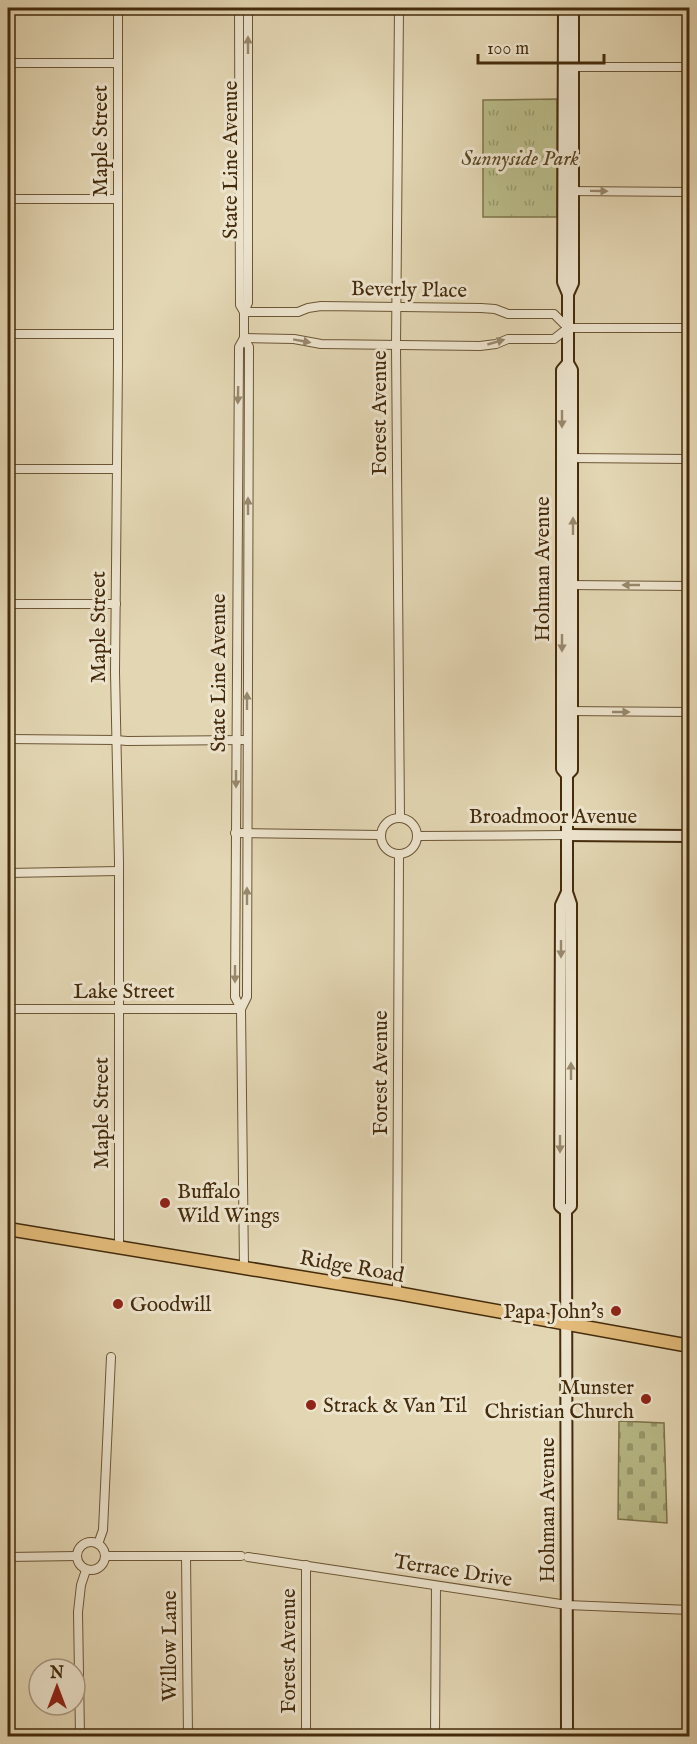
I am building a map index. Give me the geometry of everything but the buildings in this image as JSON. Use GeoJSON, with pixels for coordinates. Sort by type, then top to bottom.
{"type":"FeatureCollection","features":[{"type":"Feature","properties":{"kind":"main road","name":"Hohman Avenue"},"geometry":{"type":"LineString","coordinates":[[564,8],[568,67],[568,191],[563,282],[568,294],[568,363],[562,370],[567,458],[567,711],[562,769],[567,776],[567,892],[561,905],[560,1206],[566,1211],[567,1737]]}},
{"type":"Feature","properties":{"kind":"main road","name":"Hohman Avenue"},"geometry":{"type":"LineString","coordinates":[[568,67],[573,8]]}},
{"type":"Feature","properties":{"kind":"main road","name":"Broadmoor Avenue"},"geometry":{"type":"LineString","coordinates":[[567,835],[690,836]]}},
{"type":"Feature","properties":{"kind":"main road","name":"Ridge Road"},"geometry":{"type":"LineString","coordinates":[[8,1229],[397,1293],[690,1346]]}},
{"type":"Feature","properties":{"kind":"street","name":"Maple Street"},"geometry":{"type":"LineString","coordinates":[[118,8],[116,740],[119,871],[119,1247]]}},
{"type":"Feature","properties":{"kind":"street","name":"State Line Avenue"},"geometry":{"type":"LineString","coordinates":[[239,8],[240,305],[244,312]]}},
{"type":"Feature","properties":{"kind":"street","name":"State Line Avenue"},"geometry":{"type":"LineString","coordinates":[[241,1009],[247,997],[249,347],[244,338],[244,312],[248,303],[249,8]]}},
{"type":"Feature","properties":{"kind":"street","name":"Forest Avenue"},"geometry":{"type":"LineString","coordinates":[[399,8],[396,346],[400,818]]}},
{"type":"Feature","properties":{"kind":"street"},"geometry":{"type":"LineString","coordinates":[[8,63],[118,63]]}},
{"type":"Feature","properties":{"kind":"street"},"geometry":{"type":"LineString","coordinates":[[568,67],[690,67]]}},
{"type":"Feature","properties":{"kind":"street"},"geometry":{"type":"LineString","coordinates":[[238,76],[248,76]]}},
{"type":"Feature","properties":{"kind":"street"},"geometry":{"type":"LineString","coordinates":[[568,191],[690,192]]}},
{"type":"Feature","properties":{"kind":"street"},"geometry":{"type":"LineString","coordinates":[[8,199],[118,199]]}},
{"type":"Feature","properties":{"kind":"street","name":"Beverly Place"},"geometry":{"type":"LineString","coordinates":[[244,312],[298,312],[321,306],[481,308],[495,309],[508,314],[554,314],[568,328]]}},
{"type":"Feature","properties":{"kind":"street"},"geometry":{"type":"LineString","coordinates":[[244,338],[294,339],[317,344],[480,346],[496,344],[508,339],[554,339],[568,328],[690,328]]}},
{"type":"Feature","properties":{"kind":"street"},"geometry":{"type":"LineString","coordinates":[[8,334],[118,334]]}},
{"type":"Feature","properties":{"kind":"street","name":"State Line Avenue"},"geometry":{"type":"LineString","coordinates":[[244,338],[239,346],[235,833],[235,997],[241,1009],[244,1267]]}},
{"type":"Feature","properties":{"kind":"street"},"geometry":{"type":"LineString","coordinates":[[567,458],[690,459]]}},
{"type":"Feature","properties":{"kind":"street"},"geometry":{"type":"LineString","coordinates":[[8,469],[116,469]]}},
{"type":"Feature","properties":{"kind":"street"},"geometry":{"type":"LineString","coordinates":[[236,553],[247,553]]}},
{"type":"Feature","properties":{"kind":"street"},"geometry":{"type":"LineString","coordinates":[[567,585],[690,586]]}},
{"type":"Feature","properties":{"kind":"street"},"geometry":{"type":"LineString","coordinates":[[8,604],[116,604]]}},
{"type":"Feature","properties":{"kind":"street"},"geometry":{"type":"LineString","coordinates":[[567,711],[690,712]]}},
{"type":"Feature","properties":{"kind":"street"},"geometry":{"type":"LineString","coordinates":[[8,739],[247,740]]}},
{"type":"Feature","properties":{"kind":"street"},"geometry":{"type":"LineString","coordinates":[[400,818],[414,826],[417,836],[411,849],[399,854],[388,850],[381,841],[381,835],[389,821],[400,818]]}},
{"type":"Feature","properties":{"kind":"street"},"geometry":{"type":"LineString","coordinates":[[235,833],[381,835]]}},
{"type":"Feature","properties":{"kind":"street","name":"Broadmoor Avenue"},"geometry":{"type":"LineString","coordinates":[[417,836],[567,835]]}},
{"type":"Feature","properties":{"kind":"street","name":"Forest Avenue"},"geometry":{"type":"LineString","coordinates":[[397,1293],[399,854]]}},
{"type":"Feature","properties":{"kind":"street"},"geometry":{"type":"LineString","coordinates":[[8,873],[119,871]]}},
{"type":"Feature","properties":{"kind":"street","name":"Lake Street"},"geometry":{"type":"LineString","coordinates":[[8,1009],[241,1009]]}},
{"type":"Feature","properties":{"kind":"street"},"geometry":{"type":"LineString","coordinates":[[98,1544],[103,1530],[111,1357]]}},
{"type":"Feature","properties":{"kind":"street"},"geometry":{"type":"LineString","coordinates":[[91,1542],[103,1549],[105,1556],[99,1568],[95,1570],[86,1570],[79,1565],[76,1557],[78,1549],[91,1542]]}},
{"type":"Feature","properties":{"kind":"street","name":"Terrace Drive"},"geometry":{"type":"LineString","coordinates":[[105,1556],[244,1556],[567,1605],[690,1610]]}},
{"type":"Feature","properties":{"kind":"street","name":"Willow Lane"},"geometry":{"type":"LineString","coordinates":[[186,1556],[188,1737]]}},
{"type":"Feature","properties":{"kind":"street"},"geometry":{"type":"LineString","coordinates":[[8,1557],[76,1557]]}},
{"type":"Feature","properties":{"kind":"street","name":"Forest Avenue"},"geometry":{"type":"LineString","coordinates":[[306,1565],[306,1737]]}},
{"type":"Feature","properties":{"kind":"street"},"geometry":{"type":"LineString","coordinates":[[80,1737],[78,1612],[81,1585],[86,1570]]}},
{"type":"Feature","properties":{"kind":"street"},"geometry":{"type":"LineString","coordinates":[[435,1737],[436,1586]]}},
{"type":"Feature","properties":{"kind":"green space","name":"Sunnyside Park"},"geometry":{"type":"Polygon","coordinates":[[[557,99],[557,217],[483,217],[483,100],[557,99]]]}},
{"type":"Feature","properties":{"kind":"green space"},"geometry":{"type":"Polygon","coordinates":[[[619,1421],[664,1423],[667,1523],[618,1519],[619,1421]]]}},
{"type":"Feature","properties":{"kind":"place","name":"Buffalo Wild Wings"},"geometry":{"type":"Point","coordinates":[165,1203]}},
{"type":"Feature","properties":{"kind":"place","name":"Goodwill"},"geometry":{"type":"Point","coordinates":[118,1304]}},
{"type":"Feature","properties":{"kind":"place","name":"Papa John's"},"geometry":{"type":"Point","coordinates":[616,1311]}},
{"type":"Feature","properties":{"kind":"place","name":"Munster Christian Church"},"geometry":{"type":"Point","coordinates":[646,1399]}},
{"type":"Feature","properties":{"kind":"place","name":"Strack & Van Til"},"geometry":{"type":"Point","coordinates":[311,1405]}}]}
